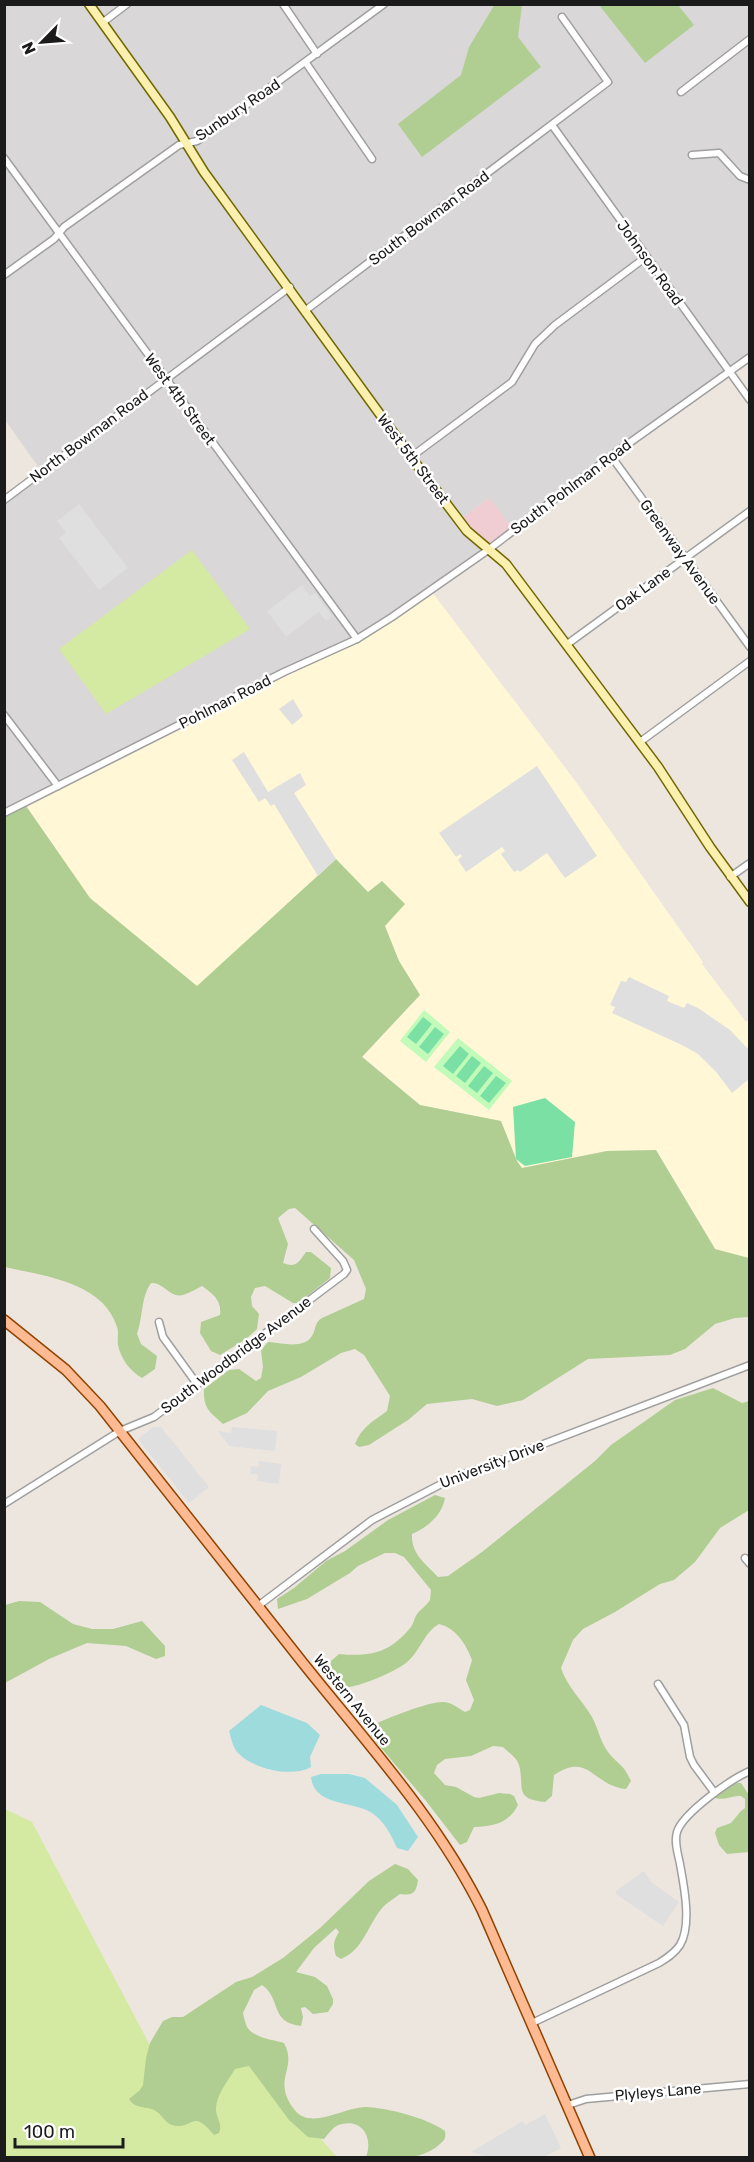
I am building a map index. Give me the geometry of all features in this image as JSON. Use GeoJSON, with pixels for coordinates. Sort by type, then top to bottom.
{"type":"FeatureCollection","features":[{"type":"Feature","properties":{"kind":"main road","name":"Western Avenue"},"geometry":{"type":"LineString","coordinates":[[4,1320],[66,1370],[100,1406],[449,1850],[482,1910],[590,2157]]}},
{"type":"Feature","properties":{"kind":"street","name":"West 5th Street"},"geometry":{"type":"LineString","coordinates":[[89,4],[170,117],[204,172],[290,287],[411,457],[467,531],[506,564],[658,767],[730,877],[750,902]]}},
{"type":"Feature","properties":{"kind":"street"},"geometry":{"type":"LineString","coordinates":[[102,23],[127,4]]}},
{"type":"Feature","properties":{"kind":"street"},"geometry":{"type":"LineString","coordinates":[[283,4],[317,54]]}},
{"type":"Feature","properties":{"kind":"street","name":"Sunbury Road"},"geometry":{"type":"LineString","coordinates":[[4,275],[54,239],[64,227],[179,145],[197,141],[384,4]]}},
{"type":"Feature","properties":{"kind":"street","name":"South Bowman Road"},"geometry":{"type":"LineString","coordinates":[[306,310],[608,82],[562,17]]}},
{"type":"Feature","properties":{"kind":"street"},"geometry":{"type":"LineString","coordinates":[[681,92],[750,39]]}},
{"type":"Feature","properties":{"kind":"street"},"geometry":{"type":"LineString","coordinates":[[306,63],[372,159]]}},
{"type":"Feature","properties":{"kind":"street","name":"Johnson Road"},"geometry":{"type":"LineString","coordinates":[[552,125],[750,400]]}},
{"type":"Feature","properties":{"kind":"street"},"geometry":{"type":"LineString","coordinates":[[692,155],[719,153],[740,176],[750,180]]}},
{"type":"Feature","properties":{"kind":"street","name":"West 4th Street"},"geometry":{"type":"LineString","coordinates":[[4,158],[357,639]]}},
{"type":"Feature","properties":{"kind":"street"},"geometry":{"type":"LineString","coordinates":[[411,457],[512,381],[535,344],[555,325],[646,257]]}},
{"type":"Feature","properties":{"kind":"street","name":"North Bowman Road"},"geometry":{"type":"LineString","coordinates":[[4,500],[290,287]]}},
{"type":"Feature","properties":{"kind":"street","name":"South Pohlman Road"},"geometry":{"type":"LineString","coordinates":[[392,617],[488,550],[611,456],[750,357]]}},
{"type":"Feature","properties":{"kind":"street","name":"Greenway Avenue"},"geometry":{"type":"LineString","coordinates":[[611,456],[750,647]]}},
{"type":"Feature","properties":{"kind":"street","name":"Oak Lane"},"geometry":{"type":"LineString","coordinates":[[566,645],[750,511]]}},
{"type":"Feature","properties":{"kind":"street","name":"Pohlman Road"},"geometry":{"type":"LineString","coordinates":[[4,813],[284,672],[357,639],[392,617]]}},
{"type":"Feature","properties":{"kind":"street"},"geometry":{"type":"LineString","coordinates":[[639,742],[750,660]]}},
{"type":"Feature","properties":{"kind":"street"},"geometry":{"type":"LineString","coordinates":[[4,715],[58,786]]}},
{"type":"Feature","properties":{"kind":"street"},"geometry":{"type":"LineString","coordinates":[[730,877],[750,863]]}},
{"type":"Feature","properties":{"kind":"street","name":"South Woodbridge Avenue"},"geometry":{"type":"LineString","coordinates":[[4,1504],[120,1431],[154,1417],[335,1281],[347,1270],[343,1261],[314,1229]]}},
{"type":"Feature","properties":{"kind":"street"},"geometry":{"type":"LineString","coordinates":[[159,1322],[163,1337],[197,1384]]}},
{"type":"Feature","properties":{"kind":"street","name":"University Drive"},"geometry":{"type":"LineString","coordinates":[[258,1605],[372,1520],[415,1495],[448,1480],[750,1365]]}},
{"type":"Feature","properties":{"kind":"street"},"geometry":{"type":"LineString","coordinates":[[745,1558],[750,1564]]}},
{"type":"Feature","properties":{"kind":"street"},"geometry":{"type":"LineString","coordinates":[[658,1684],[684,1725],[690,1757],[694,1765],[714,1792]]}},
{"type":"Feature","properties":{"kind":"street"},"geometry":{"type":"LineString","coordinates":[[532,2023],[659,1963],[680,1945],[684,1935],[686,1905],[676,1851],[677,1832],[687,1818],[714,1792],[750,1771]]}},
{"type":"Feature","properties":{"kind":"street","name":"Plyleys Lane"},"geometry":{"type":"LineString","coordinates":[[568,2105],[586,2098],[750,2084]]}},
{"type":"Feature","properties":{"kind":"shaded area"},"geometry":{"type":"Polygon","coordinates":[[[5,5],[749,5],[749,357],[514,530],[489,498],[459,520],[488,550],[357,639],[5,813],[5,500],[42,472],[5,420],[5,5]]]}},
{"type":"Feature","properties":{"kind":"shaded area"},"geometry":{"type":"Polygon","coordinates":[[[489,498],[514,530],[488,550],[459,520],[489,498]]]}},
{"type":"Feature","properties":{"kind":"shaded area"},"geometry":{"type":"Polygon","coordinates":[[[79,504],[128,568],[99,590],[59,538],[66,533],[57,521],[79,504]]]}},
{"type":"Feature","properties":{"kind":"shaded area"},"geometry":{"type":"Polygon","coordinates":[[[302,585],[310,596],[315,593],[332,616],[326,621],[319,612],[286,637],[267,611],[302,585]]]}},
{"type":"Feature","properties":{"kind":"shaded area"},"geometry":{"type":"Polygon","coordinates":[[[432,592],[576,782],[703,962],[702,964],[746,1022],[748,1020],[749,1022],[749,1288],[733,1278],[656,1150],[607,1151],[522,1168],[517,1162],[500,1121],[420,1105],[362,1056],[420,995],[399,961],[389,939],[197,995],[87,905],[25,808],[291,673],[363,640],[432,592]]]}},
{"type":"Feature","properties":{"kind":"shaded area"},"geometry":{"type":"Polygon","coordinates":[[[293,699],[303,716],[292,725],[279,709],[293,699]]]}},
{"type":"Feature","properties":{"kind":"shaded area"},"geometry":{"type":"Polygon","coordinates":[[[244,752],[268,792],[300,773],[306,785],[294,793],[336,859],[318,876],[274,804],[271,806],[265,798],[259,802],[232,760],[244,752]]]}},
{"type":"Feature","properties":{"kind":"shaded area"},"geometry":{"type":"Polygon","coordinates":[[[537,766],[597,856],[565,878],[547,853],[520,872],[518,870],[514,872],[501,854],[505,851],[502,847],[466,872],[458,860],[462,856],[460,854],[456,857],[439,833],[537,766]]]}},
{"type":"Feature","properties":{"kind":"shaded area"},"geometry":{"type":"Polygon","coordinates":[[[629,977],[669,996],[667,1001],[684,1008],[687,1003],[698,1008],[730,1030],[749,1050],[749,1079],[732,1093],[717,1073],[698,1054],[612,1013],[615,1007],[610,1005],[621,981],[626,982],[629,977]]]}},
{"type":"Feature","properties":{"kind":"shaded area"},"geometry":{"type":"Polygon","coordinates":[[[153,1427],[161,1427],[209,1487],[189,1503],[138,1439],[153,1427]]]}},
{"type":"Feature","properties":{"kind":"shaded area"},"geometry":{"type":"Polygon","coordinates":[[[232,1427],[277,1431],[275,1451],[229,1446],[218,1431],[231,1433],[232,1427]]]}},
{"type":"Feature","properties":{"kind":"shaded area"},"geometry":{"type":"Polygon","coordinates":[[[259,1461],[281,1464],[279,1484],[257,1481],[258,1474],[250,1474],[251,1466],[259,1467],[259,1461]]]}},
{"type":"Feature","properties":{"kind":"shaded area"},"geometry":{"type":"Polygon","coordinates":[[[644,1871],[651,1882],[679,1902],[663,1926],[615,1892],[644,1871]]]}},
{"type":"Feature","properties":{"kind":"shaded area"},"geometry":{"type":"Polygon","coordinates":[[[545,2114],[561,2148],[542,2158],[488,2157],[471,2152],[523,2121],[525,2125],[545,2114]]]}},
{"type":"Feature","properties":{"kind":"green space"},"geometry":{"type":"Polygon","coordinates":[[[495,4],[522,5],[518,37],[541,67],[422,157],[398,124],[461,75],[469,47],[495,4]]]}},
{"type":"Feature","properties":{"kind":"green space"},"geometry":{"type":"Polygon","coordinates":[[[599,5],[678,5],[694,25],[645,63],[599,5]]]}},
{"type":"Feature","properties":{"kind":"green space"},"geometry":{"type":"Polygon","coordinates":[[[192,550],[250,629],[106,714],[59,649],[192,550]]]}},
{"type":"Feature","properties":{"kind":"green space"},"geometry":{"type":"Polygon","coordinates":[[[24,803],[90,898],[197,986],[336,859],[368,892],[382,881],[405,904],[385,926],[399,961],[420,995],[362,1057],[420,1105],[501,1121],[522,1168],[607,1151],[656,1150],[715,1249],[749,1258],[749,1317],[735,1318],[715,1324],[685,1349],[670,1355],[588,1359],[523,1400],[497,1406],[472,1399],[427,1404],[408,1420],[369,1445],[359,1447],[355,1444],[364,1429],[387,1411],[390,1396],[364,1355],[355,1349],[341,1353],[301,1377],[268,1391],[247,1413],[223,1424],[206,1406],[204,1389],[229,1370],[239,1369],[256,1381],[261,1378],[263,1367],[261,1350],[268,1342],[299,1344],[305,1342],[310,1339],[317,1323],[322,1318],[364,1299],[366,1289],[354,1260],[295,1208],[289,1209],[278,1218],[288,1244],[283,1263],[294,1265],[306,1252],[311,1252],[331,1268],[330,1278],[298,1303],[293,1303],[265,1286],[255,1288],[251,1297],[252,1306],[259,1314],[257,1329],[246,1339],[220,1355],[211,1351],[200,1333],[201,1322],[220,1315],[218,1301],[213,1294],[202,1286],[178,1295],[156,1283],[151,1283],[145,1294],[137,1334],[141,1344],[157,1356],[155,1369],[142,1378],[130,1368],[121,1355],[117,1327],[110,1312],[99,1300],[86,1291],[54,1278],[5,1267],[4,813],[24,803]]]}},
{"type":"Feature","properties":{"kind":"green space"},"geometry":{"type":"Polygon","coordinates":[[[424,1010],[450,1032],[426,1062],[400,1041],[424,1010]]]}},
{"type":"Feature","properties":{"kind":"green space"},"geometry":{"type":"Polygon","coordinates":[[[423,1017],[432,1024],[416,1044],[407,1037],[423,1017]]]}},
{"type":"Feature","properties":{"kind":"green space"},"geometry":{"type":"Polygon","coordinates":[[[435,1027],[444,1034],[428,1054],[419,1047],[435,1027]]]}},
{"type":"Feature","properties":{"kind":"green space"},"geometry":{"type":"Polygon","coordinates":[[[458,1038],[512,1081],[489,1110],[434,1067],[458,1038]]]}},
{"type":"Feature","properties":{"kind":"green space"},"geometry":{"type":"Polygon","coordinates":[[[460,1046],[469,1054],[453,1074],[443,1066],[460,1046]]]}},
{"type":"Feature","properties":{"kind":"green space"},"geometry":{"type":"Polygon","coordinates":[[[472,1056],[481,1063],[465,1083],[456,1076],[472,1056]]]}},
{"type":"Feature","properties":{"kind":"green space"},"geometry":{"type":"Polygon","coordinates":[[[484,1066],[493,1073],[477,1093],[468,1086],[484,1066]]]}},
{"type":"Feature","properties":{"kind":"green space"},"geometry":{"type":"Polygon","coordinates":[[[496,1076],[506,1083],[489,1103],[480,1096],[496,1076]]]}},
{"type":"Feature","properties":{"kind":"green space"},"geometry":{"type":"Polygon","coordinates":[[[545,1098],[575,1122],[572,1157],[525,1166],[516,1159],[513,1107],[545,1098]]]}},
{"type":"Feature","properties":{"kind":"green space"},"geometry":{"type":"Polygon","coordinates":[[[713,1388],[742,1403],[749,1401],[749,1510],[720,1528],[695,1562],[674,1580],[660,1584],[583,1629],[573,1640],[561,1668],[592,1717],[605,1748],[623,1767],[631,1781],[626,1789],[615,1787],[583,1768],[566,1769],[554,1775],[552,1796],[545,1802],[524,1795],[518,1762],[503,1747],[493,1746],[471,1756],[445,1759],[437,1765],[434,1773],[445,1785],[456,1787],[479,1798],[499,1793],[510,1794],[514,1796],[518,1805],[510,1816],[500,1823],[474,1827],[467,1842],[460,1845],[371,1736],[373,1725],[427,1705],[446,1702],[465,1712],[470,1710],[474,1700],[466,1680],[472,1660],[460,1638],[450,1629],[439,1624],[429,1632],[406,1663],[385,1675],[344,1687],[330,1675],[331,1661],[339,1654],[370,1654],[395,1643],[411,1627],[417,1614],[430,1600],[431,1590],[404,1557],[395,1553],[385,1553],[358,1566],[307,1599],[278,1609],[277,1599],[326,1561],[345,1551],[388,1520],[435,1495],[445,1498],[441,1510],[429,1524],[412,1534],[412,1541],[416,1553],[438,1577],[448,1576],[482,1552],[595,1461],[611,1445],[675,1400],[713,1388]]]}},
{"type":"Feature","properties":{"kind":"green space"},"geometry":{"type":"Polygon","coordinates":[[[19,1601],[40,1602],[73,1624],[92,1629],[113,1629],[142,1621],[165,1646],[165,1656],[156,1659],[126,1646],[87,1643],[49,1659],[5,1683],[5,1605],[19,1601]]]}},
{"type":"Feature","properties":{"kind":"green space"},"geometry":{"type":"Polygon","coordinates":[[[741,1783],[749,1795],[749,1852],[727,1854],[719,1845],[715,1833],[717,1828],[731,1823],[745,1808],[745,1799],[741,1796],[715,1798],[719,1792],[741,1783]]]}},
{"type":"Feature","properties":{"kind":"green space"},"geometry":{"type":"Polygon","coordinates":[[[5,1809],[32,1822],[171,2085],[244,2052],[337,2157],[5,2158],[5,1809]]]}},
{"type":"Feature","properties":{"kind":"green space"},"geometry":{"type":"Polygon","coordinates":[[[395,1864],[408,1869],[418,1880],[413,1893],[400,1894],[384,1906],[360,1943],[349,1955],[341,1959],[336,1956],[334,1944],[339,1932],[336,1928],[314,1948],[296,1972],[315,1977],[327,1986],[333,1999],[328,2012],[313,2014],[305,2007],[301,2008],[303,2017],[301,2026],[291,2024],[280,2015],[272,1997],[262,1985],[254,1990],[243,2013],[247,2027],[254,2034],[284,2043],[288,2052],[285,2081],[287,2098],[300,2115],[317,2118],[357,2108],[385,2109],[407,2114],[437,2126],[445,2131],[445,2139],[442,2143],[424,2154],[405,2158],[385,2158],[366,2157],[368,2144],[365,2132],[350,2123],[337,2126],[324,2139],[308,2137],[289,2120],[249,2066],[235,2069],[220,2093],[216,2109],[220,2130],[214,2135],[201,2122],[172,2125],[154,2110],[137,2106],[131,2102],[129,2099],[143,2085],[150,2043],[163,2021],[172,2017],[183,2017],[236,1982],[252,1977],[283,1958],[320,1928],[369,1881],[395,1864]]]}},
{"type":"Feature","properties":{"kind":"water"},"geometry":{"type":"Polygon","coordinates":[[[261,1705],[307,1723],[320,1735],[310,1757],[311,1767],[294,1772],[273,1770],[245,1759],[236,1751],[229,1731],[261,1705]]]}},
{"type":"Feature","properties":{"kind":"water"},"geometry":{"type":"Polygon","coordinates":[[[321,1774],[349,1774],[365,1778],[397,1805],[418,1837],[408,1851],[397,1848],[384,1825],[372,1813],[326,1798],[319,1793],[311,1777],[321,1774]]]}}]}
